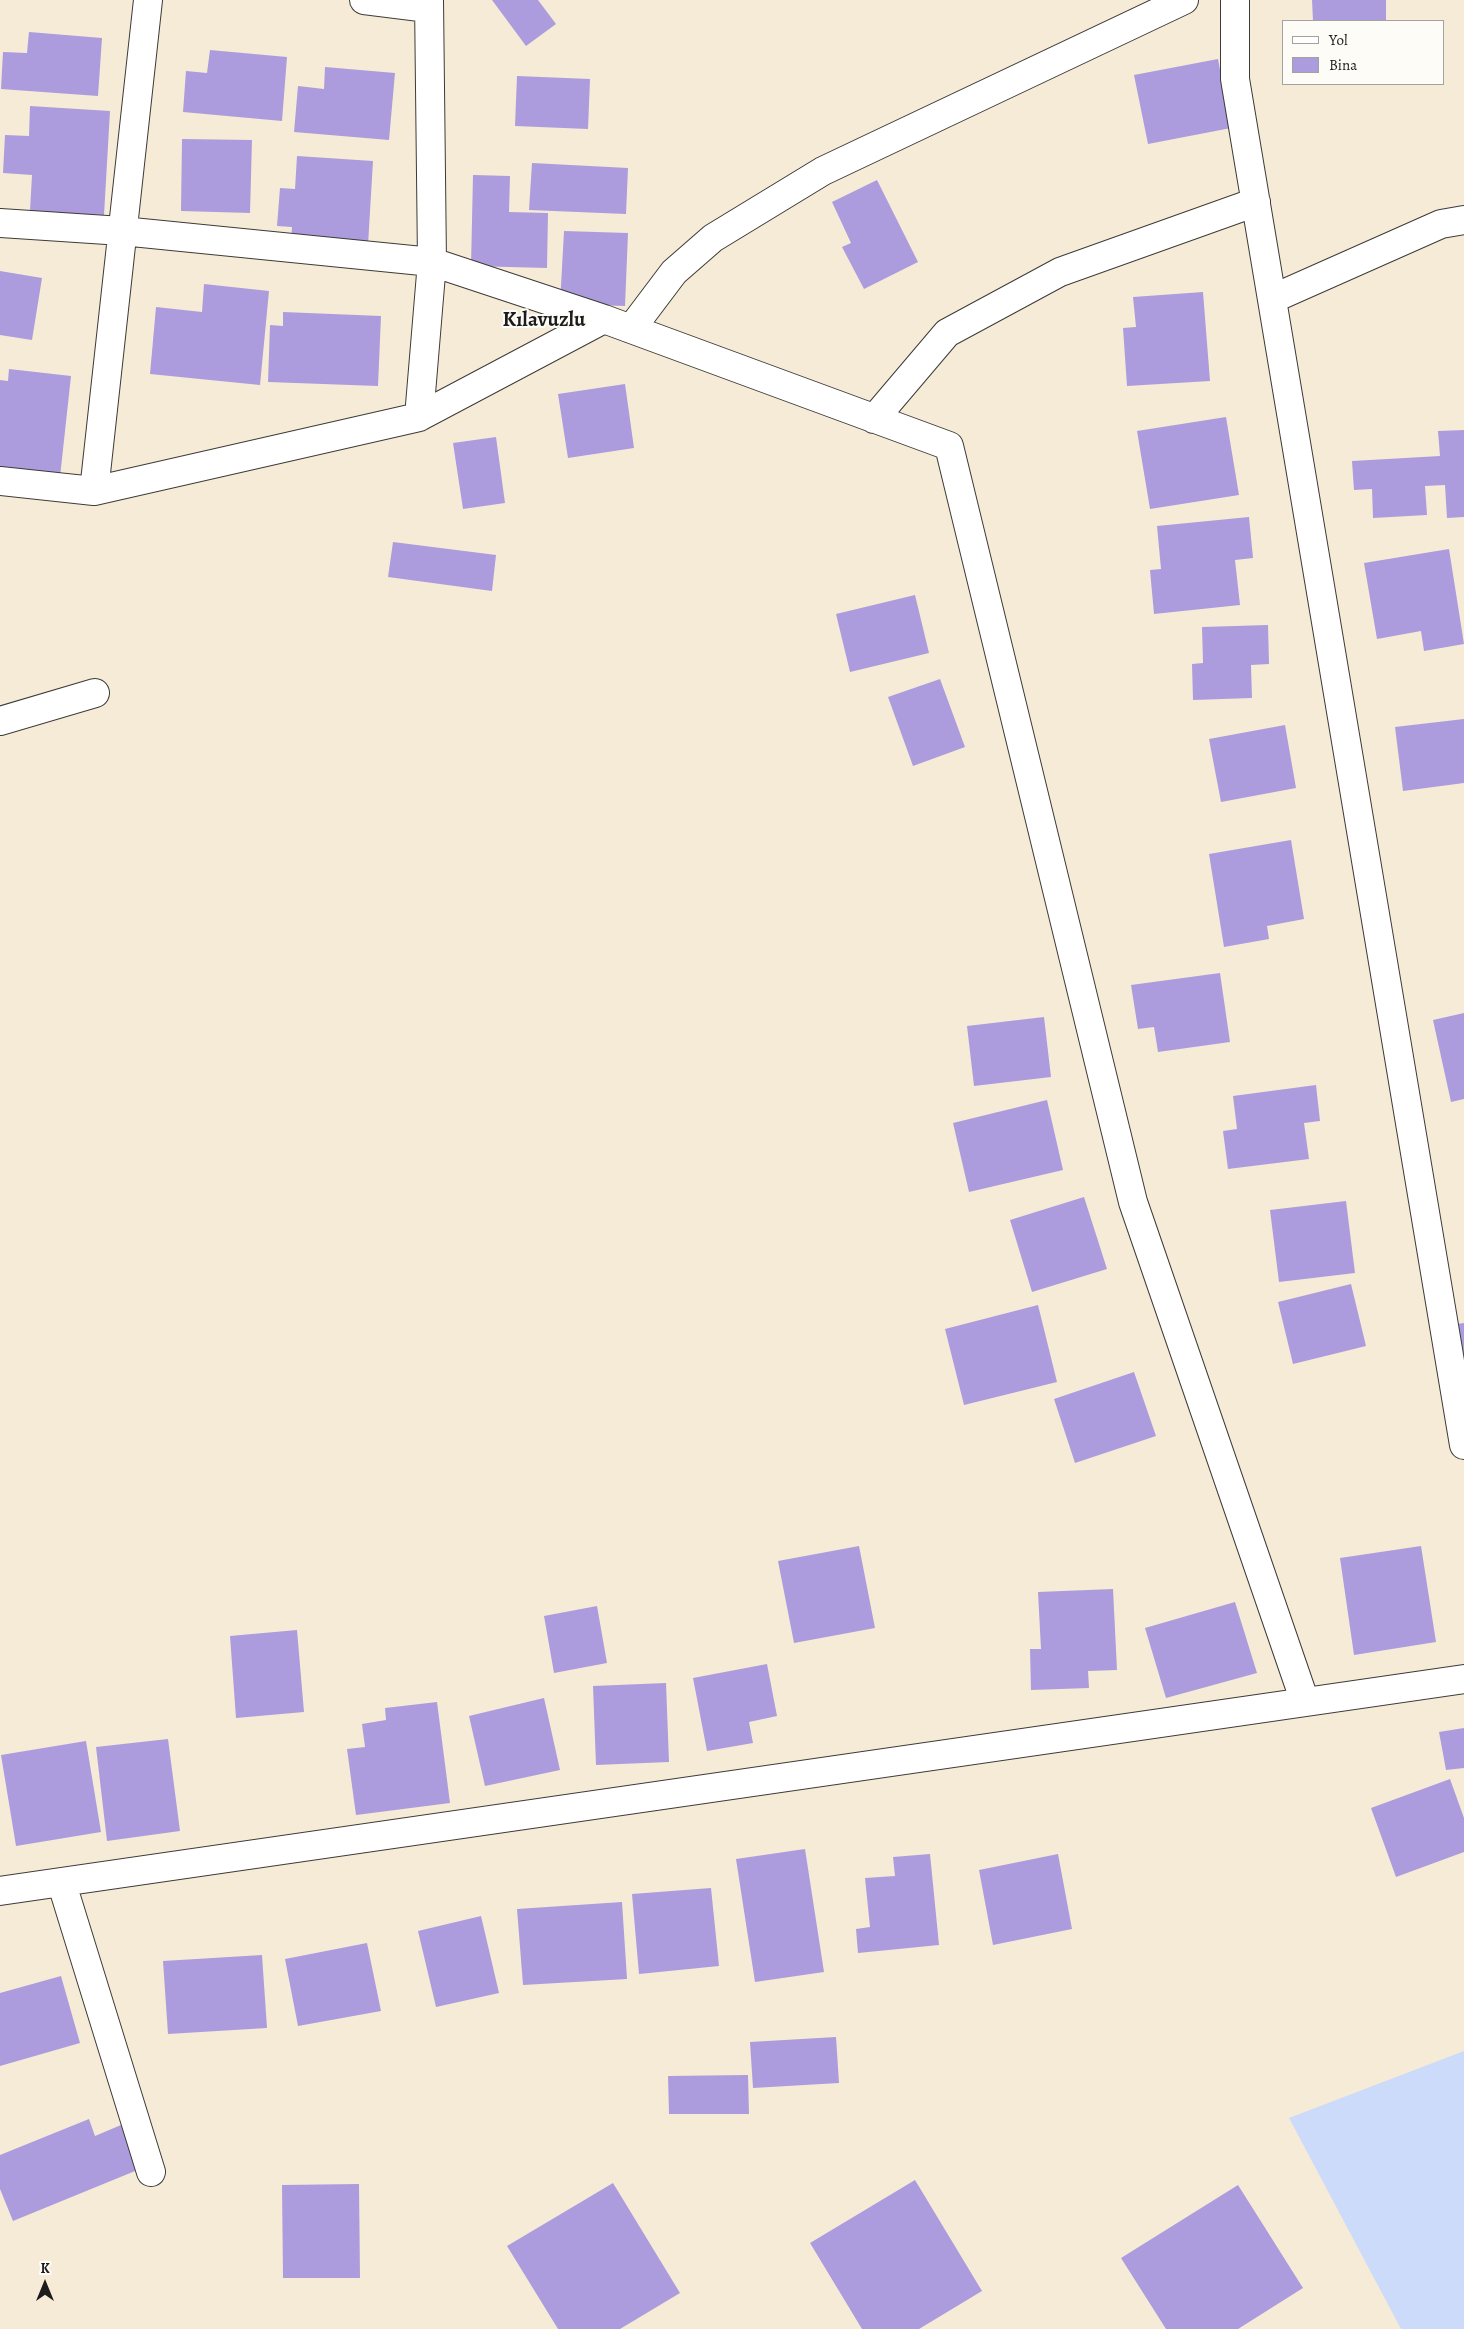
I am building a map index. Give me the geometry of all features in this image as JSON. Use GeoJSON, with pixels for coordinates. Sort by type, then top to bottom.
{"type":"FeatureCollection","features":[{"type":"Feature","properties":{"kind":"street"},"geometry":{"type":"LineString","coordinates":[[94,491],[148,0]]}},
{"type":"Feature","properties":{"kind":"street"},"geometry":{"type":"LineString","coordinates":[[364,0],[429,4],[432,262],[419,417]]}},
{"type":"Feature","properties":{"kind":"street"},"geometry":{"type":"LineString","coordinates":[[631,329],[674,272],[713,238],[823,170],[1184,0]]}},
{"type":"Feature","properties":{"kind":"street"},"geometry":{"type":"LineString","coordinates":[[1236,0],[1236,79],[1464,1445]]}},
{"type":"Feature","properties":{"kind":"street"},"geometry":{"type":"LineString","coordinates":[[874,419],[947,333],[1060,272],[1256,202]]}},
{"type":"Feature","properties":{"kind":"street"},"geometry":{"type":"LineString","coordinates":[[1272,299],[1441,224],[1464,220]]}},
{"type":"Feature","properties":{"kind":"street"},"geometry":{"type":"LineString","coordinates":[[0,223],[122,231],[432,262],[604,319],[949,446],[1133,1202],[1305,1702]]}},
{"type":"Feature","properties":{"kind":"street"},"geometry":{"type":"LineString","coordinates":[[0,480],[94,491],[419,417],[604,319]]}},
{"type":"Feature","properties":{"kind":"street"},"geometry":{"type":"LineString","coordinates":[[0,721],[95,693]]}},
{"type":"Feature","properties":{"kind":"street"},"geometry":{"type":"LineString","coordinates":[[0,1891],[62,1884],[1464,1679]]}},
{"type":"Feature","properties":{"kind":"street"},"geometry":{"type":"LineString","coordinates":[[62,1884],[151,2172]]}},
{"type":"Feature","properties":{"kind":"shaded area"},"geometry":{"type":"Polygon","coordinates":[[[1464,2051],[1464,2329],[1401,2329],[1289,2118],[1464,2051]]]}},
{"type":"Feature","properties":{"kind":"building"},"geometry":{"type":"Polygon","coordinates":[[[492,0],[538,0],[556,24],[526,46],[492,0]]]}},
{"type":"Feature","properties":{"kind":"building"},"geometry":{"type":"Polygon","coordinates":[[[1312,0],[1386,0],[1386,20],[1313,20],[1312,0]]]}},
{"type":"Feature","properties":{"kind":"building"},"geometry":{"type":"Polygon","coordinates":[[[29,32],[102,38],[98,96],[1,89],[3,52],[27,53],[29,32]]]}},
{"type":"Feature","properties":{"kind":"building"},"geometry":{"type":"Polygon","coordinates":[[[210,50],[287,57],[282,121],[183,112],[186,71],[207,73],[210,50]]]}},
{"type":"Feature","properties":{"kind":"building"},"geometry":{"type":"Polygon","coordinates":[[[1218,59],[1231,128],[1148,144],[1134,75],[1218,59]]]}},
{"type":"Feature","properties":{"kind":"building"},"geometry":{"type":"Polygon","coordinates":[[[325,67],[395,73],[389,140],[294,132],[298,86],[324,89],[325,67]]]}},
{"type":"Feature","properties":{"kind":"building"},"geometry":{"type":"Polygon","coordinates":[[[517,76],[590,79],[588,129],[515,126],[517,76]]]}},
{"type":"Feature","properties":{"kind":"building"},"geometry":{"type":"Polygon","coordinates":[[[30,106],[110,111],[104,215],[30,211],[32,175],[3,173],[5,135],[29,136],[30,106]]]}},
{"type":"Feature","properties":{"kind":"building"},"geometry":{"type":"Polygon","coordinates":[[[182,139],[252,140],[250,213],[181,211],[182,139]]]}},
{"type":"Feature","properties":{"kind":"building"},"geometry":{"type":"Polygon","coordinates":[[[297,156],[373,161],[368,245],[291,241],[292,227],[277,226],[280,188],[295,189],[297,156]]]}},
{"type":"Feature","properties":{"kind":"building"},"geometry":{"type":"Polygon","coordinates":[[[532,163],[628,168],[626,214],[529,210],[532,163]]]}},
{"type":"Feature","properties":{"kind":"building"},"geometry":{"type":"Polygon","coordinates":[[[473,175],[510,176],[509,212],[548,213],[547,268],[471,266],[473,175]]]}},
{"type":"Feature","properties":{"kind":"building"},"geometry":{"type":"Polygon","coordinates":[[[877,180],[918,262],[864,289],[842,247],[851,243],[832,202],[877,180]]]}},
{"type":"Feature","properties":{"kind":"building"},"geometry":{"type":"Polygon","coordinates":[[[564,231],[628,233],[625,306],[560,304],[564,231]]]}},
{"type":"Feature","properties":{"kind":"building"},"geometry":{"type":"Polygon","coordinates":[[[0,271],[42,278],[32,340],[0,335],[0,271]]]}},
{"type":"Feature","properties":{"kind":"building"},"geometry":{"type":"Polygon","coordinates":[[[204,284],[269,291],[260,385],[150,374],[156,307],[202,312],[204,284]]]}},
{"type":"Feature","properties":{"kind":"building"},"geometry":{"type":"Polygon","coordinates":[[[1203,292],[1210,381],[1127,386],[1123,328],[1136,327],[1133,297],[1203,292]]]}},
{"type":"Feature","properties":{"kind":"building"},"geometry":{"type":"Polygon","coordinates":[[[283,312],[381,316],[378,386],[268,382],[270,325],[283,326],[283,312]]]}},
{"type":"Feature","properties":{"kind":"building"},"geometry":{"type":"Polygon","coordinates":[[[9,369],[71,376],[60,477],[0,470],[0,380],[8,381],[9,369]]]}},
{"type":"Feature","properties":{"kind":"building"},"geometry":{"type":"Polygon","coordinates":[[[625,384],[634,448],[568,458],[558,394],[625,384]]]}},
{"type":"Feature","properties":{"kind":"building"},"geometry":{"type":"Polygon","coordinates":[[[1226,417],[1239,495],[1150,509],[1137,431],[1226,417]]]}},
{"type":"Feature","properties":{"kind":"building"},"geometry":{"type":"Polygon","coordinates":[[[1464,430],[1464,517],[1447,518],[1445,485],[1425,486],[1427,515],[1373,518],[1372,489],[1354,490],[1352,461],[1440,456],[1438,431],[1464,430]]]}},
{"type":"Feature","properties":{"kind":"building"},"geometry":{"type":"Polygon","coordinates":[[[496,437],[505,503],[463,509],[453,443],[496,437]]]}},
{"type":"Feature","properties":{"kind":"building"},"geometry":{"type":"Polygon","coordinates":[[[1249,517],[1253,558],[1235,560],[1240,605],[1154,614],[1150,570],[1161,569],[1157,526],[1249,517]]]}},
{"type":"Feature","properties":{"kind":"building"},"geometry":{"type":"Polygon","coordinates":[[[393,542],[496,555],[492,591],[388,577],[393,542]]]}},
{"type":"Feature","properties":{"kind":"building"},"geometry":{"type":"Polygon","coordinates":[[[1449,549],[1464,644],[1424,651],[1421,631],[1377,639],[1364,563],[1449,549]]]}},
{"type":"Feature","properties":{"kind":"building"},"geometry":{"type":"Polygon","coordinates":[[[915,595],[929,653],[850,672],[836,614],[915,595]]]}},
{"type":"Feature","properties":{"kind":"building"},"geometry":{"type":"Polygon","coordinates":[[[1268,625],[1269,664],[1251,665],[1252,698],[1193,700],[1192,664],[1203,663],[1202,627],[1268,625]]]}},
{"type":"Feature","properties":{"kind":"building"},"geometry":{"type":"Polygon","coordinates":[[[940,679],[965,747],[913,766],[888,697],[940,679]]]}},
{"type":"Feature","properties":{"kind":"building"},"geometry":{"type":"Polygon","coordinates":[[[1464,719],[1464,783],[1403,791],[1395,727],[1464,719]]]}},
{"type":"Feature","properties":{"kind":"building"},"geometry":{"type":"Polygon","coordinates":[[[1285,725],[1296,788],[1221,802],[1209,739],[1285,725]]]}},
{"type":"Feature","properties":{"kind":"building"},"geometry":{"type":"Polygon","coordinates":[[[1291,840],[1304,919],[1267,926],[1269,939],[1224,947],[1209,854],[1291,840]]]}},
{"type":"Feature","properties":{"kind":"building"},"geometry":{"type":"Polygon","coordinates":[[[1220,973],[1230,1042],[1158,1052],[1154,1027],[1138,1029],[1131,985],[1220,973]]]}},
{"type":"Feature","properties":{"kind":"building"},"geometry":{"type":"Polygon","coordinates":[[[1464,1013],[1464,1099],[1451,1102],[1433,1020],[1464,1013]]]}},
{"type":"Feature","properties":{"kind":"building"},"geometry":{"type":"Polygon","coordinates":[[[1044,1017],[1051,1077],[974,1086],[967,1026],[1044,1017]]]}},
{"type":"Feature","properties":{"kind":"building"},"geometry":{"type":"Polygon","coordinates":[[[1316,1085],[1320,1121],[1304,1123],[1309,1159],[1228,1169],[1223,1131],[1237,1129],[1233,1096],[1316,1085]]]}},
{"type":"Feature","properties":{"kind":"building"},"geometry":{"type":"Polygon","coordinates":[[[1047,1100],[1063,1170],[969,1192],[953,1123],[1047,1100]]]}},
{"type":"Feature","properties":{"kind":"building"},"geometry":{"type":"Polygon","coordinates":[[[1084,1197],[1107,1269],[1032,1292],[1010,1220],[1084,1197]]]}},
{"type":"Feature","properties":{"kind":"building"},"geometry":{"type":"Polygon","coordinates":[[[1346,1201],[1355,1273],[1279,1282],[1270,1210],[1346,1201]]]}},
{"type":"Feature","properties":{"kind":"building"},"geometry":{"type":"Polygon","coordinates":[[[1351,1284],[1366,1346],[1293,1364],[1278,1302],[1351,1284]]]}},
{"type":"Feature","properties":{"kind":"building"},"geometry":{"type":"Polygon","coordinates":[[[1038,1305],[1057,1382],[964,1405],[945,1329],[1038,1305]]]}},
{"type":"Feature","properties":{"kind":"building"},"geometry":{"type":"Polygon","coordinates":[[[1464,1323],[1464,1358],[1463,1358],[1457,1324],[1464,1323]]]}},
{"type":"Feature","properties":{"kind":"building"},"geometry":{"type":"Polygon","coordinates":[[[1134,1372],[1156,1436],[1075,1463],[1054,1399],[1134,1372]]]}},
{"type":"Feature","properties":{"kind":"building"},"geometry":{"type":"Polygon","coordinates":[[[859,1546],[875,1628],[794,1643],[778,1561],[859,1546]]]}},
{"type":"Feature","properties":{"kind":"building"},"geometry":{"type":"Polygon","coordinates":[[[1421,1546],[1436,1642],[1354,1655],[1340,1558],[1421,1546]]]}},
{"type":"Feature","properties":{"kind":"building"},"geometry":{"type":"Polygon","coordinates":[[[1113,1589],[1117,1670],[1088,1671],[1089,1688],[1031,1690],[1030,1649],[1041,1649],[1038,1592],[1113,1589]]]}},
{"type":"Feature","properties":{"kind":"building"},"geometry":{"type":"Polygon","coordinates":[[[1235,1602],[1257,1673],[1166,1698],[1145,1628],[1235,1602]]]}},
{"type":"Feature","properties":{"kind":"building"},"geometry":{"type":"Polygon","coordinates":[[[597,1606],[607,1663],[554,1673],[544,1616],[597,1606]]]}},
{"type":"Feature","properties":{"kind":"building"},"geometry":{"type":"Polygon","coordinates":[[[297,1630],[304,1712],[236,1718],[230,1636],[297,1630]]]}},
{"type":"Feature","properties":{"kind":"building"},"geometry":{"type":"Polygon","coordinates":[[[767,1664],[777,1716],[749,1722],[753,1743],[707,1751],[693,1678],[767,1664]]]}},
{"type":"Feature","properties":{"kind":"building"},"geometry":{"type":"Polygon","coordinates":[[[666,1683],[669,1762],[596,1765],[593,1686],[666,1683]]]}},
{"type":"Feature","properties":{"kind":"building"},"geometry":{"type":"Polygon","coordinates":[[[544,1698],[560,1770],[485,1786],[469,1716],[544,1698]]]}},
{"type":"Feature","properties":{"kind":"building"},"geometry":{"type":"Polygon","coordinates":[[[437,1702],[450,1803],[356,1815],[347,1749],[365,1747],[362,1724],[386,1720],[385,1708],[437,1702]]]}},
{"type":"Feature","properties":{"kind":"building"},"geometry":{"type":"Polygon","coordinates":[[[1464,1728],[1464,1768],[1446,1770],[1439,1732],[1464,1728]]]}},
{"type":"Feature","properties":{"kind":"building"},"geometry":{"type":"Polygon","coordinates":[[[168,1739],[180,1831],[107,1841],[96,1747],[168,1739]]]}},
{"type":"Feature","properties":{"kind":"building"},"geometry":{"type":"Polygon","coordinates":[[[86,1741],[101,1832],[16,1846],[1,1755],[86,1741]]]}},
{"type":"Feature","properties":{"kind":"building"},"geometry":{"type":"Polygon","coordinates":[[[1450,1779],[1464,1818],[1464,1852],[1396,1877],[1371,1808],[1450,1779]]]}},
{"type":"Feature","properties":{"kind":"building"},"geometry":{"type":"Polygon","coordinates":[[[805,1849],[824,1972],[755,1982],[736,1859],[805,1849]]]}},
{"type":"Feature","properties":{"kind":"building"},"geometry":{"type":"Polygon","coordinates":[[[930,1854],[939,1945],[858,1953],[856,1929],[870,1927],[865,1878],[895,1876],[893,1857],[930,1854]]]}},
{"type":"Feature","properties":{"kind":"building"},"geometry":{"type":"Polygon","coordinates":[[[1058,1854],[1072,1929],[993,1945],[979,1870],[1058,1854]]]}},
{"type":"Feature","properties":{"kind":"building"},"geometry":{"type":"Polygon","coordinates":[[[711,1888],[719,1966],[639,1974],[632,1894],[711,1888]]]}},
{"type":"Feature","properties":{"kind":"building"},"geometry":{"type":"Polygon","coordinates":[[[622,1902],[627,1979],[523,1985],[517,1909],[622,1902]]]}},
{"type":"Feature","properties":{"kind":"building"},"geometry":{"type":"Polygon","coordinates":[[[481,1916],[499,1993],[436,2007],[418,1931],[481,1916]]]}},
{"type":"Feature","properties":{"kind":"building"},"geometry":{"type":"Polygon","coordinates":[[[367,1943],[381,2011],[298,2026],[285,1959],[367,1943]]]}},
{"type":"Feature","properties":{"kind":"building"},"geometry":{"type":"Polygon","coordinates":[[[262,1955],[267,2028],[168,2034],[163,1961],[262,1955]]]}},
{"type":"Feature","properties":{"kind":"building"},"geometry":{"type":"Polygon","coordinates":[[[61,1976],[80,2043],[0,2066],[0,1993],[61,1976]]]}},
{"type":"Feature","properties":{"kind":"building"},"geometry":{"type":"Polygon","coordinates":[[[836,2037],[839,2083],[753,2088],[750,2042],[836,2037]]]}},
{"type":"Feature","properties":{"kind":"building"},"geometry":{"type":"Polygon","coordinates":[[[748,2075],[749,2114],[669,2114],[668,2076],[748,2075]]]}},
{"type":"Feature","properties":{"kind":"building"},"geometry":{"type":"Polygon","coordinates":[[[89,2119],[95,2136],[121,2125],[140,2169],[13,2221],[0,2189],[0,2155],[89,2119]]]}},
{"type":"Feature","properties":{"kind":"building"},"geometry":{"type":"Polygon","coordinates":[[[915,2180],[982,2291],[919,2329],[862,2329],[810,2243],[915,2180]]]}},
{"type":"Feature","properties":{"kind":"building"},"geometry":{"type":"Polygon","coordinates":[[[613,2183],[680,2293],[620,2329],[558,2329],[507,2246],[613,2183]]]}},
{"type":"Feature","properties":{"kind":"building"},"geometry":{"type":"Polygon","coordinates":[[[359,2184],[360,2278],[283,2278],[282,2185],[359,2184]]]}},
{"type":"Feature","properties":{"kind":"building"},"geometry":{"type":"Polygon","coordinates":[[[1238,2185],[1303,2288],[1238,2329],[1166,2329],[1121,2258],[1238,2185]]]}},
{"type":"Feature","properties":{"kind":"district","name":"Kılavuzlu"},"geometry":{"type":"Point","coordinates":[544,321]}}]}
